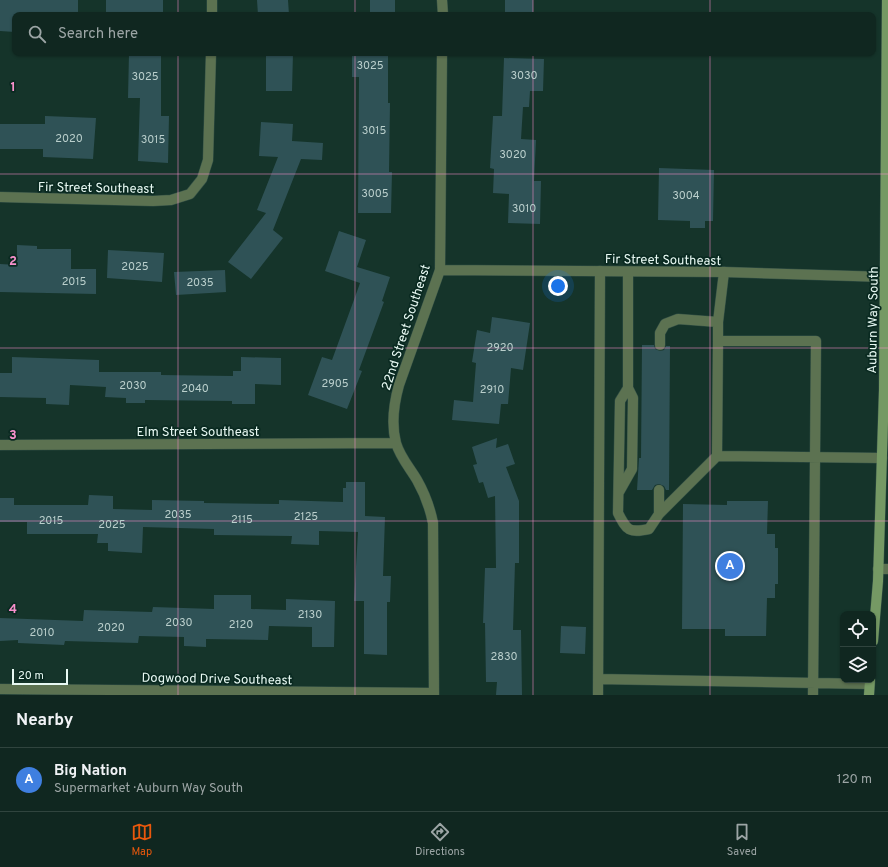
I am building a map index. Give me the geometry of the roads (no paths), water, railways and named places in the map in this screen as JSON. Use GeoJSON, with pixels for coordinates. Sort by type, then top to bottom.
{"type":"FeatureCollection","features":[{"type":"Feature","properties":{"kind":"main road","name":"Auburn Way South"},"geometry":{"type":"LineString","coordinates":[[876,619],[883,569],[882,458],[887,277],[887,0]]}},
{"type":"Feature","properties":{"kind":"main road"},"geometry":{"type":"LineString","coordinates":[[869,695],[870,683]]}},
{"type":"Feature","properties":{"kind":"street"},"geometry":{"type":"LineString","coordinates":[[212,0],[212,12]]}},
{"type":"Feature","properties":{"kind":"street"},"geometry":{"type":"LineString","coordinates":[[442,0],[443,12]]}},
{"type":"Feature","properties":{"kind":"street","name":"Fir Street Southeast"},"geometry":{"type":"LineString","coordinates":[[0,197],[153,201],[171,200],[190,194],[202,179],[208,160],[211,56]]}},
{"type":"Feature","properties":{"kind":"street","name":"22nd Street Southeast"},"geometry":{"type":"LineString","coordinates":[[434,694],[433,523],[431,509],[426,497],[407,466],[396,443],[394,421],[395,398],[440,270],[442,56]]}},
{"type":"Feature","properties":{"kind":"street","name":"Fir Street Southeast"},"geometry":{"type":"LineString","coordinates":[[440,270],[724,272],[887,277]]}},
{"type":"Feature","properties":{"kind":"street"},"geometry":{"type":"LineString","coordinates":[[598,695],[600,271]]}},
{"type":"Feature","properties":{"kind":"street"},"geometry":{"type":"LineString","coordinates":[[628,272],[628,388],[620,400],[618,513],[625,527],[636,532],[649,529],[659,514],[717,456],[718,322],[724,272]]}},
{"type":"Feature","properties":{"kind":"street"},"geometry":{"type":"LineString","coordinates":[[660,345],[660,333],[665,324],[678,319],[718,322]]}},
{"type":"Feature","properties":{"kind":"street"},"geometry":{"type":"LineString","coordinates":[[718,341],[816,341],[813,695]]}},
{"type":"Feature","properties":{"kind":"street","name":"Elm Street Southeast"},"geometry":{"type":"LineString","coordinates":[[0,445],[396,443]]}},
{"type":"Feature","properties":{"kind":"street"},"geometry":{"type":"LineString","coordinates":[[717,456],[882,458]]}},
{"type":"Feature","properties":{"kind":"street"},"geometry":{"type":"LineString","coordinates":[[659,490],[659,514]]}},
{"type":"Feature","properties":{"kind":"street"},"geometry":{"type":"LineString","coordinates":[[598,679],[840,683]]}},
{"type":"Feature","properties":{"kind":"street","name":"Dogwood Drive Southeast"},"geometry":{"type":"LineString","coordinates":[[0,689],[434,694]]}},
{"type":"Feature","properties":{"kind":"place","name":"Big Nation"},"geometry":{"type":"Point","coordinates":[730,566]}}]}
